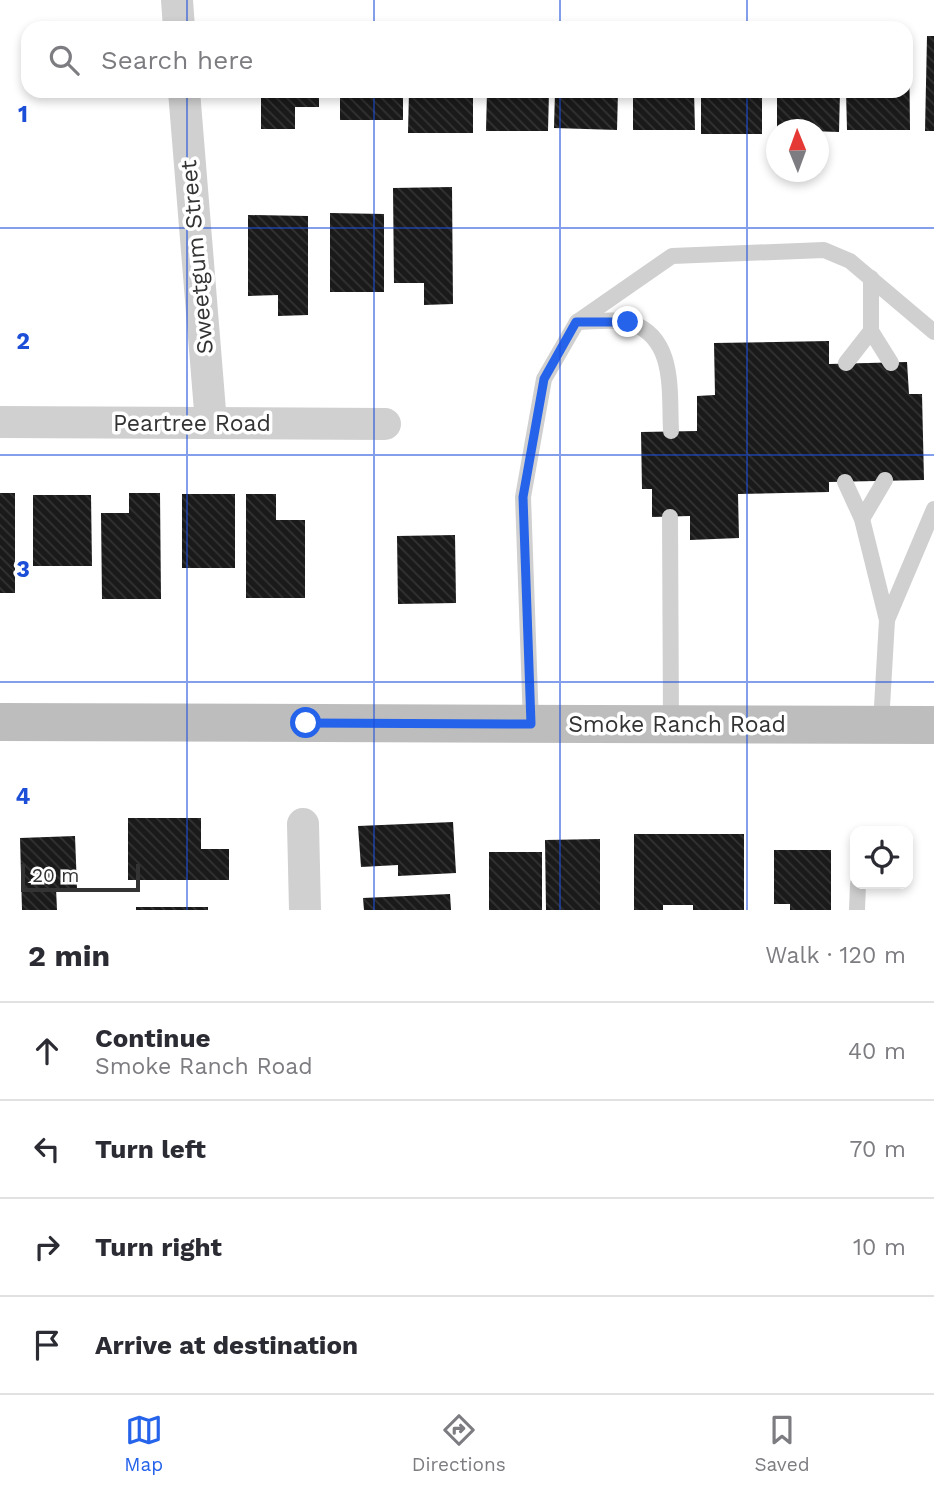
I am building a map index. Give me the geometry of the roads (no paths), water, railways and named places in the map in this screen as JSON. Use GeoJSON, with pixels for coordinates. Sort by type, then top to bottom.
{"type":"FeatureCollection","features":[{"type":"Feature","properties":{"kind":"main road","name":"Smoke Ranch Road"},"geometry":{"type":"LineString","coordinates":[[0,722],[934,725]]}},
{"type":"Feature","properties":{"kind":"street"},"geometry":{"type":"LineString","coordinates":[[177,0],[178,21]]}},
{"type":"Feature","properties":{"kind":"street","name":"Sweetgum Street"},"geometry":{"type":"LineString","coordinates":[[185,98],[211,423]]}},
{"type":"Feature","properties":{"kind":"street","name":"Peartree Road"},"geometry":{"type":"LineString","coordinates":[[0,422],[384,424]]}},
{"type":"Feature","properties":{"kind":"street"},"geometry":{"type":"LineString","coordinates":[[303,824],[305,910]]}},
{"type":"Feature","properties":{"kind":"lane"},"geometry":{"type":"LineString","coordinates":[[531,724],[523,497],[544,379],[576,322],[672,256],[824,250],[850,261],[934,332]]}},
{"type":"Feature","properties":{"kind":"lane"},"geometry":{"type":"LineString","coordinates":[[871,278],[871,331],[891,363]]}},
{"type":"Feature","properties":{"kind":"lane"},"geometry":{"type":"LineString","coordinates":[[576,322],[628,322],[651,333],[667,363],[671,431]]}},
{"type":"Feature","properties":{"kind":"lane"},"geometry":{"type":"LineString","coordinates":[[846,363],[871,331]]}},
{"type":"Feature","properties":{"kind":"lane"},"geometry":{"type":"LineString","coordinates":[[862,519],[886,480]]}},
{"type":"Feature","properties":{"kind":"lane"},"geometry":{"type":"LineString","coordinates":[[845,482],[862,519],[887,620],[881,725]]}},
{"type":"Feature","properties":{"kind":"lane"},"geometry":{"type":"LineString","coordinates":[[887,620],[934,509]]}},
{"type":"Feature","properties":{"kind":"lane"},"geometry":{"type":"LineString","coordinates":[[670,517],[671,724]]}},
{"type":"Feature","properties":{"kind":"lane"},"geometry":{"type":"LineString","coordinates":[[858,889],[858,910]]}}]}
